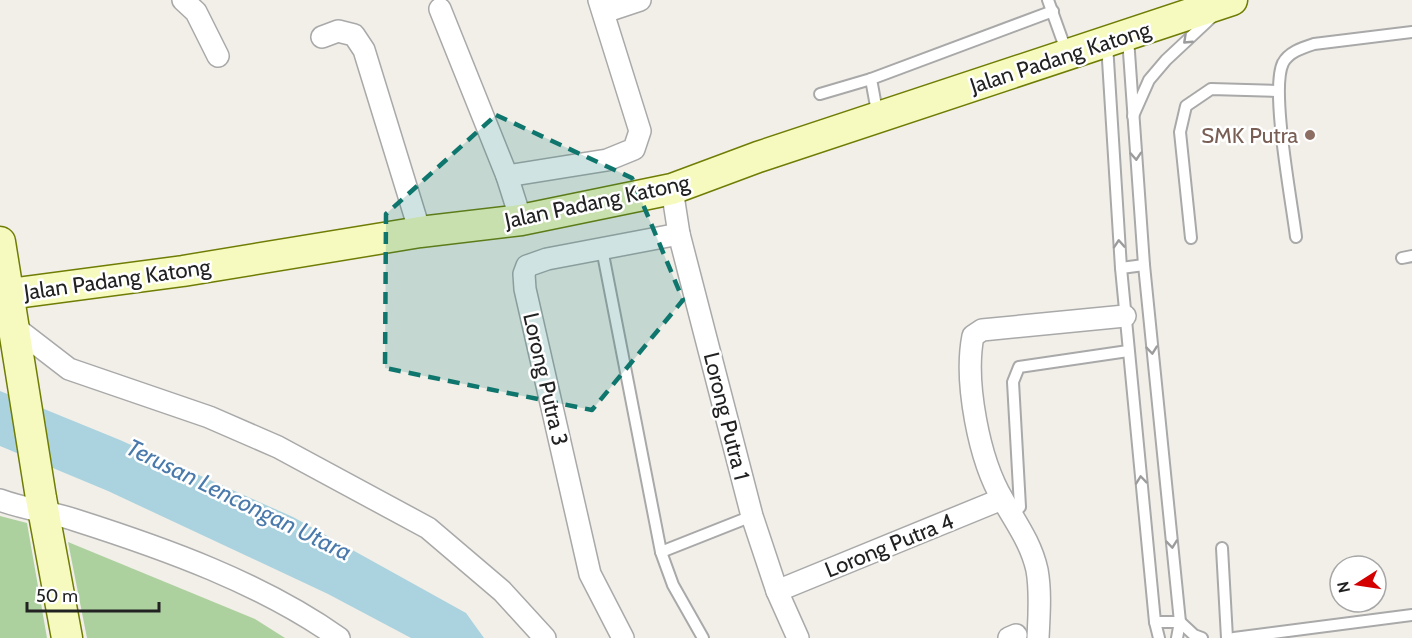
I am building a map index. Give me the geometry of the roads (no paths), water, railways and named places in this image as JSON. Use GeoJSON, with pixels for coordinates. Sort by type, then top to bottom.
{"type":"FeatureCollection","features":[{"type":"Feature","properties":{"kind":"street"},"geometry":{"type":"LineString","coordinates":[[183,0],[196,12],[218,56]]}},
{"type":"Feature","properties":{"kind":"street"},"geometry":{"type":"LineString","coordinates":[[507,176],[607,160],[634,149],[640,131],[601,6],[640,0]]}},
{"type":"Feature","properties":{"kind":"street","name":"Jalan Padang Katong"},"geometry":{"type":"LineString","coordinates":[[7,312],[172,272],[420,232],[521,220],[672,189],[1218,2]]}},
{"type":"Feature","properties":{"kind":"street"},"geometry":{"type":"LineString","coordinates":[[440,9],[507,176],[521,220]]}},
{"type":"Feature","properties":{"kind":"street"},"geometry":{"type":"LineString","coordinates":[[322,37],[338,31],[354,34],[364,50],[420,232]]}},
{"type":"Feature","properties":{"kind":"street","name":"Lorong Putra 1"},"geometry":{"type":"LineString","coordinates":[[672,189],[679,234],[752,516],[777,591],[798,638]]}},
{"type":"Feature","properties":{"kind":"street","name":"Lorong Putra 3"},"geometry":{"type":"LineString","coordinates":[[623,638],[590,574],[524,274],[527,266],[535,262],[679,234]]}},
{"type":"Feature","properties":{"kind":"street"},"geometry":{"type":"LineString","coordinates":[[0,242],[7,312],[22,374],[42,504],[68,638]]}},
{"type":"Feature","properties":{"kind":"street"},"geometry":{"type":"LineString","coordinates":[[7,312],[69,369],[209,417],[278,447],[428,528],[502,591],[545,638]]}},
{"type":"Feature","properties":{"kind":"street"},"geometry":{"type":"LineString","coordinates":[[1038,638],[1039,602],[1036,569],[1027,541],[1007,507],[983,448],[975,416],[972,393],[973,336],[982,330],[1125,316]]}},
{"type":"Feature","properties":{"kind":"street"},"geometry":{"type":"LineString","coordinates":[[0,500],[42,504],[234,579],[293,610],[339,638]]}},
{"type":"Feature","properties":{"kind":"street","name":"Lorong Putra 4"},"geometry":{"type":"LineString","coordinates":[[777,591],[1007,507]]}},
{"type":"Feature","properties":{"kind":"lane"},"geometry":{"type":"LineString","coordinates":[[1048,0],[1067,54]]}},
{"type":"Feature","properties":{"kind":"lane"},"geometry":{"type":"LineString","coordinates":[[1133,118],[1149,80],[1218,2]]}},
{"type":"Feature","properties":{"kind":"lane"},"geometry":{"type":"LineString","coordinates":[[820,94],[871,79],[1053,12]]}},
{"type":"Feature","properties":{"kind":"lane"},"geometry":{"type":"LineString","coordinates":[[1296,237],[1277,91],[1283,64],[1298,50],[1335,41],[1412,32]]}},
{"type":"Feature","properties":{"kind":"lane"},"geometry":{"type":"LineString","coordinates":[[1117,38],[1133,118],[1144,265],[1180,622],[1177,638]]}},
{"type":"Feature","properties":{"kind":"lane"},"geometry":{"type":"LineString","coordinates":[[1117,38],[1121,268],[1155,622],[1159,638]]}},
{"type":"Feature","properties":{"kind":"lane"},"geometry":{"type":"LineString","coordinates":[[871,79],[879,117]]}},
{"type":"Feature","properties":{"kind":"lane"},"geometry":{"type":"LineString","coordinates":[[1191,238],[1180,132],[1186,106],[1211,89],[1277,91]]}},
{"type":"Feature","properties":{"kind":"lane"},"geometry":{"type":"LineString","coordinates":[[602,249],[625,357],[661,552],[673,585],[703,638]]}},
{"type":"Feature","properties":{"kind":"lane"},"geometry":{"type":"LineString","coordinates":[[1121,268],[1144,265]]}},
{"type":"Feature","properties":{"kind":"lane"},"geometry":{"type":"LineString","coordinates":[[1007,507],[1020,507],[1013,382],[1019,367],[1128,351]]}},
{"type":"Feature","properties":{"kind":"lane"},"geometry":{"type":"LineString","coordinates":[[661,552],[752,516]]}},
{"type":"Feature","properties":{"kind":"lane"},"geometry":{"type":"LineString","coordinates":[[1222,548],[1227,638]]}},
{"type":"Feature","properties":{"kind":"lane"},"geometry":{"type":"LineString","coordinates":[[1234,638],[1412,615]]}},
{"type":"Feature","properties":{"kind":"lane"},"geometry":{"type":"LineString","coordinates":[[1155,622],[1180,622],[1194,635],[1202,638]]}},
{"type":"Feature","properties":{"kind":"water","name":"Terusan Lencongan Utara"},"geometry":{"type":"Polygon","coordinates":[[[0,391],[120,440],[293,517],[466,613],[484,638],[411,638],[328,594],[108,491],[0,446],[0,391]]]}},
{"type":"Feature","properties":{"kind":"place","name":"SMK Putra"},"geometry":{"type":"Point","coordinates":[1310,135]}}]}
